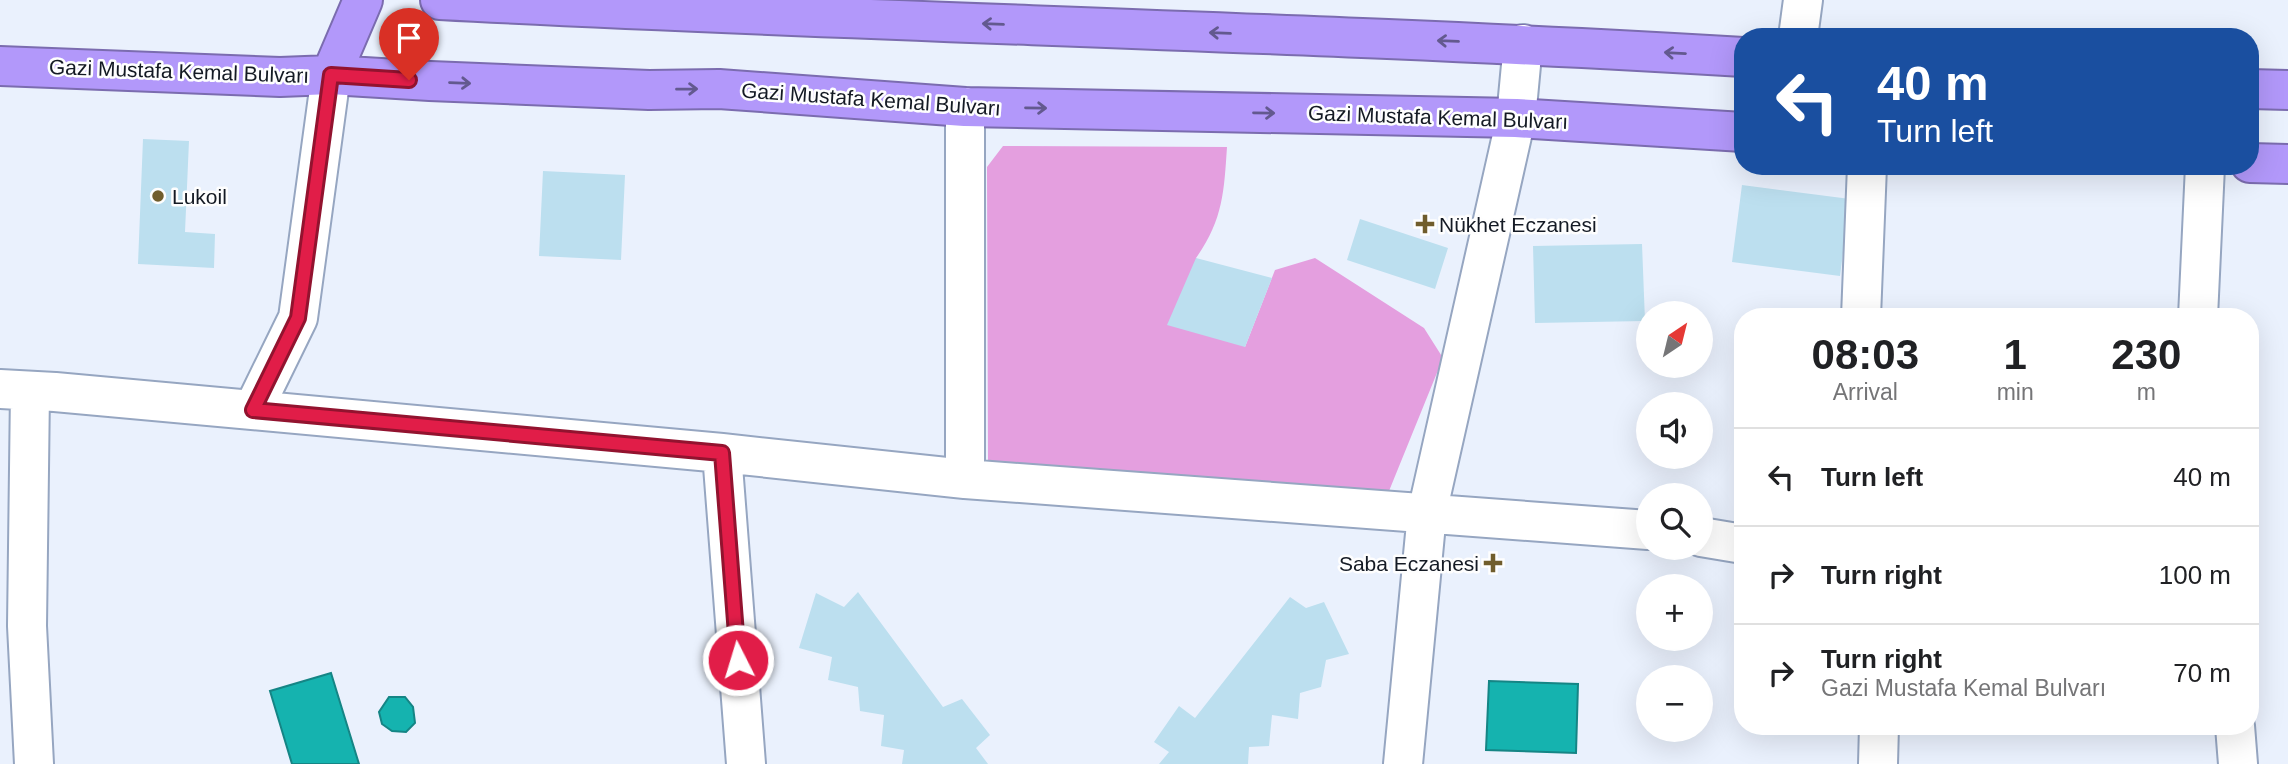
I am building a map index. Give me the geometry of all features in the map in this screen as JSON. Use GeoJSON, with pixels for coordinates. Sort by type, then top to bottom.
{"type":"FeatureCollection","features":[{"type":"Feature","properties":{"kind":"highway"},"geometry":{"type":"LineString","coordinates":[[331,75],[363,0]]}},
{"type":"Feature","properties":{"kind":"highway"},"geometry":{"type":"LineString","coordinates":[[440,0],[617,5],[1523,44],[1734,56]]}},
{"type":"Feature","properties":{"kind":"highway","name":"Gazi Mustafa Kemal Bulvarı"},"geometry":{"type":"LineString","coordinates":[[0,66],[280,77],[331,75],[649,90],[719,89],[965,107],[1516,118],[1734,131]]}},
{"type":"Feature","properties":{"kind":"highway"},"geometry":{"type":"LineString","coordinates":[[2259,89],[2288,90]]}},
{"type":"Feature","properties":{"kind":"highway"},"geometry":{"type":"LineString","coordinates":[[2259,163],[2288,164]]}},
{"type":"Feature","properties":{"kind":"street"},"geometry":{"type":"LineString","coordinates":[[1799,28],[1803,0]]}},
{"type":"Feature","properties":{"kind":"street"},"geometry":{"type":"LineString","coordinates":[[1403,764],[1427,513],[1516,118],[1523,44]]}},
{"type":"Feature","properties":{"kind":"street"},"geometry":{"type":"LineString","coordinates":[[253,410],[298,318],[331,75]]}},
{"type":"Feature","properties":{"kind":"street"},"geometry":{"type":"LineString","coordinates":[[965,107],[965,479]]}},
{"type":"Feature","properties":{"kind":"street"},"geometry":{"type":"LineString","coordinates":[[1861,308],[1867,175]]}},
{"type":"Feature","properties":{"kind":"street"},"geometry":{"type":"LineString","coordinates":[[2198,308],[2204,175]]}},
{"type":"Feature","properties":{"kind":"street"},"geometry":{"type":"LineString","coordinates":[[34,764],[14,626],[15,390],[722,453],[965,479],[1636,529]]}},
{"type":"Feature","properties":{"kind":"street"},"geometry":{"type":"LineString","coordinates":[[722,453],[746,764]]}},
{"type":"Feature","properties":{"kind":"street"},"geometry":{"type":"LineString","coordinates":[[1713,539],[1734,542]]}},
{"type":"Feature","properties":{"kind":"street"},"geometry":{"type":"LineString","coordinates":[[1878,764],[1879,735]]}},
{"type":"Feature","properties":{"kind":"street"},"geometry":{"type":"LineString","coordinates":[[2236,735],[2238,764]]}},
{"type":"Feature","properties":{"kind":"shaded area"},"geometry":{"type":"Polygon","coordinates":[[[1003,146],[1227,147],[1225,178],[1217,218],[1196,258],[1245,347],[1275,270],[1315,258],[1424,328],[1443,358],[1389,491],[988,462],[987,167],[1003,146]]]}},
{"type":"Feature","properties":{"kind":"shaded area"},"geometry":{"type":"Polygon","coordinates":[[[331,673],[359,764],[292,764],[270,691],[331,673]]]}},
{"type":"Feature","properties":{"kind":"shaded area"},"geometry":{"type":"Polygon","coordinates":[[[1489,681],[1578,684],[1576,753],[1486,750],[1489,681]]]}},
{"type":"Feature","properties":{"kind":"shaded area"},"geometry":{"type":"Polygon","coordinates":[[[389,697],[405,697],[413,707],[415,723],[406,732],[392,731],[382,724],[379,712],[389,697]]]}},
{"type":"Feature","properties":{"kind":"building"},"geometry":{"type":"Polygon","coordinates":[[[143,139],[189,141],[185,232],[215,234],[214,268],[138,264],[143,139]]]}},
{"type":"Feature","properties":{"kind":"building"},"geometry":{"type":"Polygon","coordinates":[[[543,171],[625,175],[621,260],[539,256],[543,171]]]}},
{"type":"Feature","properties":{"kind":"building"},"geometry":{"type":"Polygon","coordinates":[[[1742,185],[1850,199],[1840,276],[1732,262],[1742,185]]]}},
{"type":"Feature","properties":{"kind":"building"},"geometry":{"type":"Polygon","coordinates":[[[1360,219],[1448,248],[1435,289],[1347,260],[1360,219]]]}},
{"type":"Feature","properties":{"kind":"building"},"geometry":{"type":"Polygon","coordinates":[[[1642,244],[1644,301],[1636,301],[1636,321],[1535,323],[1533,246],[1642,244]]]}},
{"type":"Feature","properties":{"kind":"building"},"geometry":{"type":"Polygon","coordinates":[[[1196,258],[1272,278],[1245,347],[1167,325],[1196,258]]]}},
{"type":"Feature","properties":{"kind":"building"},"geometry":{"type":"Polygon","coordinates":[[[858,592],[943,707],[962,699],[990,735],[976,748],[988,764],[902,764],[904,750],[881,746],[884,715],[860,711],[858,687],[828,680],[832,657],[799,648],[816,593],[844,607],[858,592]]]}},
{"type":"Feature","properties":{"kind":"building"},"geometry":{"type":"Polygon","coordinates":[[[1290,597],[1306,608],[1324,602],[1349,654],[1326,660],[1321,687],[1300,693],[1298,719],[1272,715],[1269,746],[1249,747],[1248,764],[1159,764],[1169,752],[1154,742],[1179,706],[1195,718],[1290,597]]]}},
{"type":"Feature","properties":{"kind":"place","name":"Lukoil"},"geometry":{"type":"Point","coordinates":[158,196]}},
{"type":"Feature","properties":{"kind":"place","name":"Nükhet Eczanesi"},"geometry":{"type":"Point","coordinates":[1425,224]}},
{"type":"Feature","properties":{"kind":"place","name":"Saba Eczanesi"},"geometry":{"type":"Point","coordinates":[1493,563]}},
{"type":"Feature","properties":{"kind":"route"},"geometry":{"type":"LineString","coordinates":[[409,80],[331,75],[298,318],[253,410],[722,453],[738,660]]}}]}
